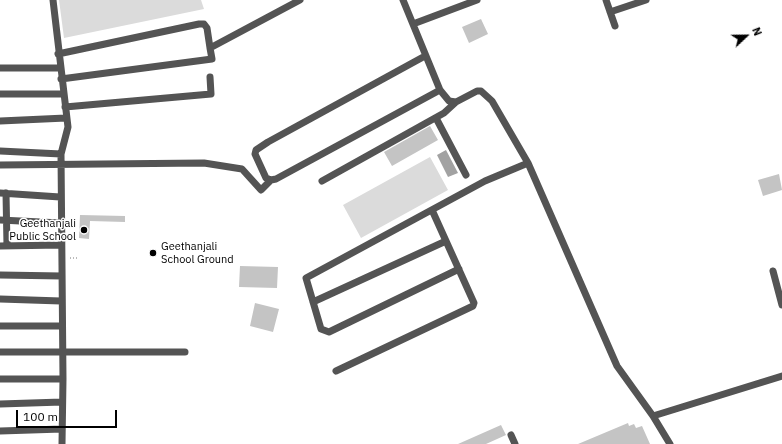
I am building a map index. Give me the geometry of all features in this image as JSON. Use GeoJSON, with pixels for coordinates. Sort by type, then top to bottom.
{"type":"FeatureCollection","features":[{"type":"Feature","properties":{"kind":"street"},"geometry":{"type":"LineString","coordinates":[[53,0],[58,54],[68,127],[61,154],[60,197],[63,380],[62,444]]}},
{"type":"Feature","properties":{"kind":"street"},"geometry":{"type":"LineString","coordinates":[[210,48],[300,0]]}},
{"type":"Feature","properties":{"kind":"street"},"geometry":{"type":"LineString","coordinates":[[403,0],[440,90],[449,100],[456,102]]}},
{"type":"Feature","properties":{"kind":"street"},"geometry":{"type":"LineString","coordinates":[[413,24],[477,0]]}},
{"type":"Feature","properties":{"kind":"street"},"geometry":{"type":"LineString","coordinates":[[606,0],[615,26]]}},
{"type":"Feature","properties":{"kind":"street"},"geometry":{"type":"LineString","coordinates":[[610,12],[646,0]]}},
{"type":"Feature","properties":{"kind":"street"},"geometry":{"type":"LineString","coordinates":[[58,54],[204,24],[207,28],[212,59],[61,79]]}},
{"type":"Feature","properties":{"kind":"street"},"geometry":{"type":"LineString","coordinates":[[271,180],[266,178],[255,154],[256,150],[425,56]]}},
{"type":"Feature","properties":{"kind":"street"},"geometry":{"type":"LineString","coordinates":[[0,68],[60,68]]}},
{"type":"Feature","properties":{"kind":"street"},"geometry":{"type":"LineString","coordinates":[[65,107],[211,94],[210,77]]}},
{"type":"Feature","properties":{"kind":"street"},"geometry":{"type":"LineString","coordinates":[[0,165],[204,163],[242,169],[261,190],[271,180],[440,90]]}},
{"type":"Feature","properties":{"kind":"street"},"geometry":{"type":"LineString","coordinates":[[322,181],[436,118],[456,102],[477,91],[485,94],[492,101],[528,163],[617,366],[653,416],[670,444]]}},
{"type":"Feature","properties":{"kind":"street"},"geometry":{"type":"LineString","coordinates":[[0,94],[63,94]]}},
{"type":"Feature","properties":{"kind":"street"},"geometry":{"type":"LineString","coordinates":[[0,121],[66,118]]}},
{"type":"Feature","properties":{"kind":"street"},"geometry":{"type":"LineString","coordinates":[[436,118],[466,175]]}},
{"type":"Feature","properties":{"kind":"street"},"geometry":{"type":"LineString","coordinates":[[0,151],[61,154]]}},
{"type":"Feature","properties":{"kind":"street"},"geometry":{"type":"LineString","coordinates":[[459,269],[329,332],[321,329],[306,278],[484,181],[528,163]]}},
{"type":"Feature","properties":{"kind":"street"},"geometry":{"type":"LineString","coordinates":[[60,197],[3,193],[3,220],[4,246],[61,245]]}},
{"type":"Feature","properties":{"kind":"street"},"geometry":{"type":"LineString","coordinates":[[336,371],[473,306],[474,303],[432,210]]}},
{"type":"Feature","properties":{"kind":"street"},"geometry":{"type":"LineString","coordinates":[[3,220],[61,223]]}},
{"type":"Feature","properties":{"kind":"street"},"geometry":{"type":"LineString","coordinates":[[313,302],[446,241]]}},
{"type":"Feature","properties":{"kind":"street"},"geometry":{"type":"LineString","coordinates":[[773,271],[782,305]]}},
{"type":"Feature","properties":{"kind":"street"},"geometry":{"type":"LineString","coordinates":[[0,275],[62,276]]}},
{"type":"Feature","properties":{"kind":"street"},"geometry":{"type":"LineString","coordinates":[[0,299],[62,301]]}},
{"type":"Feature","properties":{"kind":"street"},"geometry":{"type":"LineString","coordinates":[[0,326],[62,326]]}},
{"type":"Feature","properties":{"kind":"street"},"geometry":{"type":"LineString","coordinates":[[0,352],[62,350],[185,352]]}},
{"type":"Feature","properties":{"kind":"street"},"geometry":{"type":"LineString","coordinates":[[653,416],[782,376]]}},
{"type":"Feature","properties":{"kind":"street"},"geometry":{"type":"LineString","coordinates":[[0,379],[63,380]]}},
{"type":"Feature","properties":{"kind":"street"},"geometry":{"type":"LineString","coordinates":[[0,404],[62,402]]}},
{"type":"Feature","properties":{"kind":"street"},"geometry":{"type":"LineString","coordinates":[[0,431],[62,429]]}},
{"type":"Feature","properties":{"kind":"street"},"geometry":{"type":"LineString","coordinates":[[511,435],[515,444]]}},
{"type":"Feature","properties":{"kind":"shaded area"},"geometry":{"type":"Polygon","coordinates":[[[59,0],[201,0],[204,9],[64,38],[59,0]]]}},
{"type":"Feature","properties":{"kind":"shaded area"},"geometry":{"type":"Polygon","coordinates":[[[446,150],[458,173],[448,177],[437,155],[446,150]]]}},
{"type":"Feature","properties":{"kind":"shaded area"},"geometry":{"type":"Polygon","coordinates":[[[430,157],[448,190],[361,238],[343,205],[430,157]]]}},
{"type":"Feature","properties":{"kind":"building"},"geometry":{"type":"Polygon","coordinates":[[[481,19],[488,34],[469,43],[462,27],[481,19]]]}},
{"type":"Feature","properties":{"kind":"building"},"geometry":{"type":"Polygon","coordinates":[[[430,126],[438,140],[392,166],[384,152],[430,126]]]}},
{"type":"Feature","properties":{"kind":"building"},"geometry":{"type":"Polygon","coordinates":[[[779,174],[782,190],[763,196],[758,180],[779,174]]]}},
{"type":"Feature","properties":{"kind":"building","name":"Geethanjali Public School"},"geometry":{"type":"Polygon","coordinates":[[[80,215],[125,216],[125,222],[90,221],[89,239],[79,238],[80,215]]]}},
{"type":"Feature","properties":{"kind":"building"},"geometry":{"type":"Polygon","coordinates":[[[240,266],[278,267],[277,288],[239,287],[240,266]]]}},
{"type":"Feature","properties":{"kind":"building"},"geometry":{"type":"Polygon","coordinates":[[[255,303],[279,309],[273,332],[250,326],[255,303]]]}},
{"type":"Feature","properties":{"kind":"building"},"geometry":{"type":"Polygon","coordinates":[[[628,423],[629,426],[634,424],[636,428],[642,426],[650,444],[578,444],[628,423]]]}},
{"type":"Feature","properties":{"kind":"building"},"geometry":{"type":"Polygon","coordinates":[[[501,425],[506,435],[486,444],[458,444],[501,425]]]}},
{"type":"Feature","properties":{"kind":"place","name":"Geethanjali Public School"},"geometry":{"type":"Point","coordinates":[84,230]}},
{"type":"Feature","properties":{"kind":"place","name":"Geethanjali School Ground"},"geometry":{"type":"Point","coordinates":[153,253]}}]}
